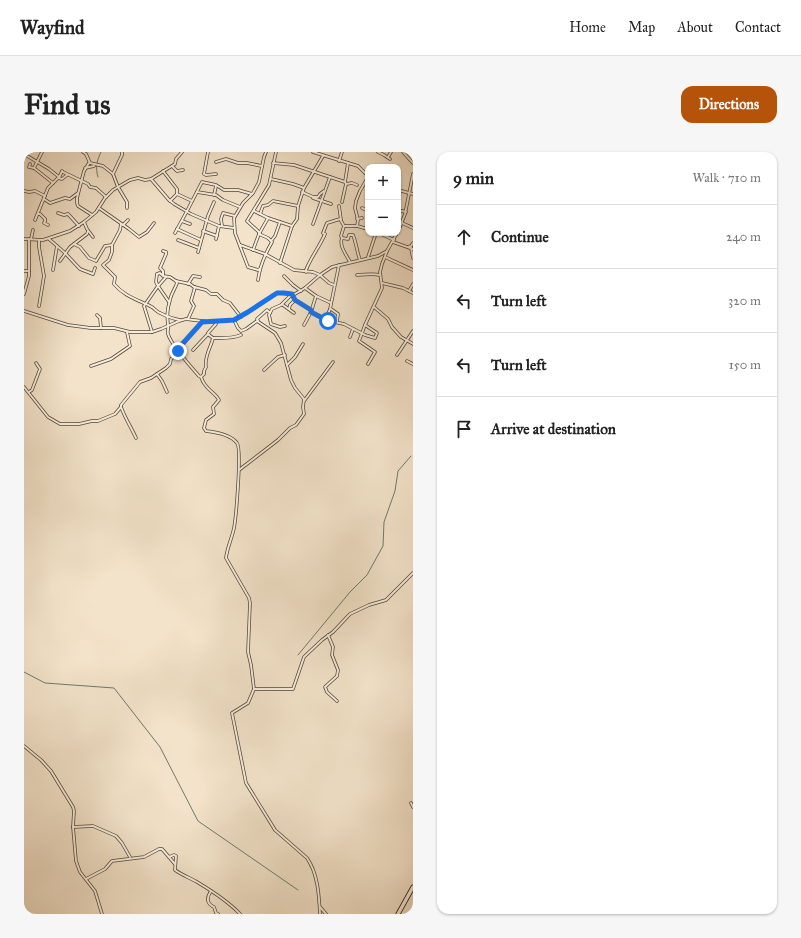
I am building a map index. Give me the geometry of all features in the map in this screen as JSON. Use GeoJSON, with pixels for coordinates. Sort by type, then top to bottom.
{"type":"FeatureCollection","features":[{"type":"Feature","properties":{"kind":"street"},"geometry":{"type":"LineString","coordinates":[[34,168],[42,152]]}},
{"type":"Feature","properties":{"kind":"street"},"geometry":{"type":"LineString","coordinates":[[83,152],[86,154],[90,163],[103,166],[113,174],[118,187],[127,202],[127,208]]}},
{"type":"Feature","properties":{"kind":"street"},"geometry":{"type":"LineString","coordinates":[[113,174],[122,152]]}},
{"type":"Feature","properties":{"kind":"street"},"geometry":{"type":"LineString","coordinates":[[24,239],[49,239],[70,231],[79,226],[92,215],[113,190],[130,180],[138,178],[145,180],[151,179],[175,164],[176,159],[182,152]]}},
{"type":"Feature","properties":{"kind":"street"},"geometry":{"type":"LineString","coordinates":[[208,152],[204,174],[206,176],[216,174]]}},
{"type":"Feature","properties":{"kind":"street"},"geometry":{"type":"LineString","coordinates":[[260,269],[258,270],[248,267],[234,228],[235,216],[240,207],[252,194],[259,182],[266,152]]}},
{"type":"Feature","properties":{"kind":"street"},"geometry":{"type":"LineString","coordinates":[[271,240],[260,234],[246,222],[269,185],[276,152]]}},
{"type":"Feature","properties":{"kind":"street"},"geometry":{"type":"LineString","coordinates":[[313,152],[358,166],[365,173]]}},
{"type":"Feature","properties":{"kind":"street"},"geometry":{"type":"LineString","coordinates":[[339,161],[342,152]]}},
{"type":"Feature","properties":{"kind":"street"},"geometry":{"type":"LineString","coordinates":[[378,152],[389,158],[391,152]]}},
{"type":"Feature","properties":{"kind":"street"},"geometry":{"type":"LineString","coordinates":[[404,152],[413,163]]}},
{"type":"Feature","properties":{"kind":"street"},"geometry":{"type":"LineString","coordinates":[[24,154],[59,178],[63,179],[67,175]]}},
{"type":"Feature","properties":{"kind":"street"},"geometry":{"type":"LineString","coordinates":[[280,263],[292,226],[297,219],[298,206],[302,192],[323,156]]}},
{"type":"Feature","properties":{"kind":"street"},"geometry":{"type":"LineString","coordinates":[[216,162],[226,159],[238,163],[262,166]]}},
{"type":"Feature","properties":{"kind":"street"},"geometry":{"type":"LineString","coordinates":[[90,163],[85,168],[78,193],[77,205],[92,215]]}},
{"type":"Feature","properties":{"kind":"street"},"geometry":{"type":"LineString","coordinates":[[273,163],[294,165],[346,183],[357,185]]}},
{"type":"Feature","properties":{"kind":"street"},"geometry":{"type":"LineString","coordinates":[[342,202],[348,163]]}},
{"type":"Feature","properties":{"kind":"street"},"geometry":{"type":"LineString","coordinates":[[30,164],[29,167],[34,168],[52,183]]}},
{"type":"Feature","properties":{"kind":"street"},"geometry":{"type":"LineString","coordinates":[[85,168],[95,165]]}},
{"type":"Feature","properties":{"kind":"street"},"geometry":{"type":"LineString","coordinates":[[172,166],[177,171],[184,170]]}},
{"type":"Feature","properties":{"kind":"street"},"geometry":{"type":"LineString","coordinates":[[36,220],[45,196],[52,183],[59,178],[62,171],[67,175],[94,187],[106,197]]}},
{"type":"Feature","properties":{"kind":"street"},"geometry":{"type":"LineString","coordinates":[[163,171],[177,189],[177,194]]}},
{"type":"Feature","properties":{"kind":"street"},"geometry":{"type":"LineString","coordinates":[[413,174],[406,212],[402,223],[413,228]]}},
{"type":"Feature","properties":{"kind":"street"},"geometry":{"type":"LineString","coordinates":[[313,224],[330,177]]}},
{"type":"Feature","properties":{"kind":"street"},"geometry":{"type":"LineString","coordinates":[[151,179],[170,201],[206,221],[221,226],[234,228]]}},
{"type":"Feature","properties":{"kind":"street"},"geometry":{"type":"LineString","coordinates":[[271,179],[294,184],[304,188]]}},
{"type":"Feature","properties":{"kind":"street"},"geometry":{"type":"LineString","coordinates":[[174,233],[182,221],[202,182],[224,190],[238,190],[252,194]]}},
{"type":"Feature","properties":{"kind":"street"},"geometry":{"type":"LineString","coordinates":[[357,226],[355,208],[356,201],[365,182]]}},
{"type":"Feature","properties":{"kind":"street"},"geometry":{"type":"LineString","coordinates":[[214,195],[216,186]]}},
{"type":"Feature","properties":{"kind":"street"},"geometry":{"type":"LineString","coordinates":[[24,191],[35,191],[45,196]]}},
{"type":"Feature","properties":{"kind":"street"},"geometry":{"type":"LineString","coordinates":[[313,197],[318,197],[324,191]]}},
{"type":"Feature","properties":{"kind":"street"},"geometry":{"type":"LineString","coordinates":[[401,191],[413,194]]}},
{"type":"Feature","properties":{"kind":"street"},"geometry":{"type":"LineString","coordinates":[[197,192],[214,195],[240,207]]}},
{"type":"Feature","properties":{"kind":"street"},"geometry":{"type":"LineString","coordinates":[[302,192],[331,204]]}},
{"type":"Feature","properties":{"kind":"street"},"geometry":{"type":"LineString","coordinates":[[44,199],[50,203],[65,198],[70,199],[78,193]]}},
{"type":"Feature","properties":{"kind":"street"},"geometry":{"type":"LineString","coordinates":[[177,194],[192,201]]}},
{"type":"Feature","properties":{"kind":"street"},"geometry":{"type":"LineString","coordinates":[[170,201],[177,194]]}},
{"type":"Feature","properties":{"kind":"street"},"geometry":{"type":"LineString","coordinates":[[260,214],[263,206],[268,205],[273,201],[298,206]]}},
{"type":"Feature","properties":{"kind":"street"},"geometry":{"type":"LineString","coordinates":[[198,252],[206,221],[214,202]]}},
{"type":"Feature","properties":{"kind":"street"},"geometry":{"type":"LineString","coordinates":[[339,206],[344,226],[341,246],[350,262]]}},
{"type":"Feature","properties":{"kind":"street"},"geometry":{"type":"LineString","coordinates":[[99,208],[139,237],[147,232],[154,223]]}},
{"type":"Feature","properties":{"kind":"street"},"geometry":{"type":"LineString","coordinates":[[254,211],[268,218],[292,226]]}},
{"type":"Feature","properties":{"kind":"street"},"geometry":{"type":"LineString","coordinates":[[401,211],[406,212]]}},
{"type":"Feature","properties":{"kind":"street"},"geometry":{"type":"LineString","coordinates":[[58,213],[64,216],[68,214],[79,226]]}},
{"type":"Feature","properties":{"kind":"street"},"geometry":{"type":"LineString","coordinates":[[216,240],[221,226],[223,213],[235,216]]}},
{"type":"Feature","properties":{"kind":"street"},"geometry":{"type":"LineString","coordinates":[[38,214],[44,217],[44,223],[48,225]]}},
{"type":"Feature","properties":{"kind":"street"},"geometry":{"type":"LineString","coordinates":[[253,250],[268,218]]}},
{"type":"Feature","properties":{"kind":"street"},"geometry":{"type":"LineString","coordinates":[[357,220],[362,218]]}},
{"type":"Feature","properties":{"kind":"street"},"geometry":{"type":"LineString","coordinates":[[128,220],[122,224],[112,245],[109,260],[104,264],[104,266],[115,277],[114,283],[119,290],[134,300],[152,307],[159,313],[176,320],[202,322],[234,320],[277,293],[284,293],[293,296],[295,300],[326,320],[337,322],[374,338],[377,334],[364,325]]}},
{"type":"Feature","properties":{"kind":"street"},"geometry":{"type":"LineString","coordinates":[[306,272],[310,259],[325,234],[323,233],[326,223],[342,220]]}},
{"type":"Feature","properties":{"kind":"street"},"geometry":{"type":"LineString","coordinates":[[182,221],[190,224]]}},
{"type":"Feature","properties":{"kind":"street"},"geometry":{"type":"LineString","coordinates":[[84,222],[93,237]]}},
{"type":"Feature","properties":{"kind":"street"},"geometry":{"type":"LineString","coordinates":[[258,280],[264,254],[272,242],[271,240],[275,236],[280,222]]}},
{"type":"Feature","properties":{"kind":"street"},"geometry":{"type":"LineString","coordinates":[[344,226],[357,226],[365,228]]}},
{"type":"Feature","properties":{"kind":"street"},"geometry":{"type":"LineString","coordinates":[[177,229],[201,240]]}},
{"type":"Feature","properties":{"kind":"street"},"geometry":{"type":"LineString","coordinates":[[24,294],[28,280],[30,239],[33,230]]}},
{"type":"Feature","properties":{"kind":"street"},"geometry":{"type":"LineString","coordinates":[[60,261],[74,244],[87,234],[88,230]]}},
{"type":"Feature","properties":{"kind":"street"},"geometry":{"type":"LineString","coordinates":[[204,231],[217,236]]}},
{"type":"Feature","properties":{"kind":"street"},"geometry":{"type":"LineString","coordinates":[[342,238],[348,239],[349,235],[354,235],[360,260]]}},
{"type":"Feature","properties":{"kind":"street"},"geometry":{"type":"LineString","coordinates":[[368,258],[377,236]]}},
{"type":"Feature","properties":{"kind":"street"},"geometry":{"type":"LineString","coordinates":[[384,236],[407,247],[412,247],[413,258]]}},
{"type":"Feature","properties":{"kind":"street"},"geometry":{"type":"LineString","coordinates":[[368,364],[375,352],[360,342],[361,333],[382,287],[380,274],[382,264],[387,251],[396,236]]}},
{"type":"Feature","properties":{"kind":"street"},"geometry":{"type":"LineString","coordinates":[[49,239],[66,253],[83,271],[93,274],[96,268]]}},
{"type":"Feature","properties":{"kind":"street"},"geometry":{"type":"LineString","coordinates":[[39,240],[38,247],[44,276],[39,306]]}},
{"type":"Feature","properties":{"kind":"street"},"geometry":{"type":"LineString","coordinates":[[178,240],[199,248]]}},
{"type":"Feature","properties":{"kind":"street"},"geometry":{"type":"LineString","coordinates":[[74,244],[80,247],[88,258],[96,260],[105,246],[112,245]]}},
{"type":"Feature","properties":{"kind":"street"},"geometry":{"type":"LineString","coordinates":[[240,245],[264,254],[294,270],[320,275],[329,283],[334,285]]}},
{"type":"Feature","properties":{"kind":"street"},"geometry":{"type":"LineString","coordinates":[[53,270],[57,246]]}},
{"type":"Feature","properties":{"kind":"street"},"geometry":{"type":"LineString","coordinates":[[144,304],[149,300],[164,276],[163,271],[160,268],[166,254],[166,252],[163,251]]}},
{"type":"Feature","properties":{"kind":"street"},"geometry":{"type":"LineString","coordinates":[[234,320],[238,328],[241,330],[246,329],[258,321],[257,319],[266,310],[271,311],[281,305],[332,267],[378,256],[387,251]]}},
{"type":"Feature","properties":{"kind":"street"},"geometry":{"type":"LineString","coordinates":[[385,257],[412,270],[413,266]]}},
{"type":"Feature","properties":{"kind":"street"},"geometry":{"type":"LineString","coordinates":[[326,320],[332,303],[334,285],[339,265]]}},
{"type":"Feature","properties":{"kind":"street"},"geometry":{"type":"LineString","coordinates":[[24,271],[29,271]]}},
{"type":"Feature","properties":{"kind":"street"},"geometry":{"type":"LineString","coordinates":[[169,302],[156,282],[157,274],[160,273],[176,281],[206,290],[212,294],[217,294],[230,304],[241,316]]}},
{"type":"Feature","properties":{"kind":"street"},"geometry":{"type":"LineString","coordinates":[[357,275],[370,275],[373,273],[380,274]]}},
{"type":"Feature","properties":{"kind":"street"},"geometry":{"type":"LineString","coordinates":[[188,284],[193,276],[200,277]]}},
{"type":"Feature","properties":{"kind":"street"},"geometry":{"type":"LineString","coordinates":[[284,276],[293,286],[301,291]]}},
{"type":"Feature","properties":{"kind":"street"},"geometry":{"type":"LineString","coordinates":[[176,281],[177,283],[169,302],[167,315],[169,326],[168,333],[178,351],[201,377],[204,386],[219,399],[213,407],[214,415],[205,422],[204,430],[228,437],[238,444],[239,471],[237,510],[234,529],[226,558],[249,598],[250,603],[248,652],[254,689],[248,703],[232,713],[246,783],[275,830],[308,858],[311,863],[316,877],[320,914]]}},
{"type":"Feature","properties":{"kind":"street"},"geometry":{"type":"LineString","coordinates":[[382,283],[403,288],[413,293]]}},
{"type":"Feature","properties":{"kind":"street"},"geometry":{"type":"LineString","coordinates":[[408,291],[413,284]]}},
{"type":"Feature","properties":{"kind":"street"},"geometry":{"type":"LineString","coordinates":[[188,320],[194,306],[192,301],[196,287]]}},
{"type":"Feature","properties":{"kind":"street"},"geometry":{"type":"LineString","coordinates":[[305,288],[316,296],[332,303]]}},
{"type":"Feature","properties":{"kind":"street"},"geometry":{"type":"LineString","coordinates":[[304,325],[316,296]]}},
{"type":"Feature","properties":{"kind":"street"},"geometry":{"type":"LineString","coordinates":[[289,309],[290,305],[295,300]]}},
{"type":"Feature","properties":{"kind":"street"},"geometry":{"type":"LineString","coordinates":[[144,304],[152,332]]}},
{"type":"Feature","properties":{"kind":"street"},"geometry":{"type":"LineString","coordinates":[[284,305],[294,313]]}},
{"type":"Feature","properties":{"kind":"street"},"geometry":{"type":"LineString","coordinates":[[374,307],[388,319],[392,327],[406,340],[413,344]]}},
{"type":"Feature","properties":{"kind":"street"},"geometry":{"type":"LineString","coordinates":[[330,308],[338,314],[337,322]]}},
{"type":"Feature","properties":{"kind":"street"},"geometry":{"type":"LineString","coordinates":[[24,311],[68,325],[91,328],[114,328],[127,331],[152,332],[181,320]]}},
{"type":"Feature","properties":{"kind":"street"},"geometry":{"type":"LineString","coordinates":[[268,330],[271,311]]}},
{"type":"Feature","properties":{"kind":"street"},"geometry":{"type":"LineString","coordinates":[[97,315],[100,318],[101,328]]}},
{"type":"Feature","properties":{"kind":"street"},"geometry":{"type":"LineString","coordinates":[[270,320],[271,324],[276,326],[285,326]]}},
{"type":"Feature","properties":{"kind":"street"},"geometry":{"type":"LineString","coordinates":[[239,471],[278,440],[290,428],[296,425],[304,414],[304,399],[295,388],[289,375],[285,355],[280,342],[274,333],[258,321]]}},
{"type":"Feature","properties":{"kind":"street"},"geometry":{"type":"LineString","coordinates":[[24,387],[30,392],[48,417],[60,424],[79,424],[98,421],[115,414],[140,382],[157,374],[169,366],[171,359],[202,322]]}},
{"type":"Feature","properties":{"kind":"street"},"geometry":{"type":"LineString","coordinates":[[193,350],[208,334],[216,322]]}},
{"type":"Feature","properties":{"kind":"street"},"geometry":{"type":"LineString","coordinates":[[350,337],[353,329]]}},
{"type":"Feature","properties":{"kind":"street"},"geometry":{"type":"LineString","coordinates":[[91,366],[111,359],[130,346],[127,331]]}},
{"type":"Feature","properties":{"kind":"street"},"geometry":{"type":"LineString","coordinates":[[397,355],[413,331]]}},
{"type":"Feature","properties":{"kind":"street"},"geometry":{"type":"LineString","coordinates":[[208,334],[213,338],[226,339],[241,335]]}},
{"type":"Feature","properties":{"kind":"street"},"geometry":{"type":"LineString","coordinates":[[201,377],[204,374],[206,366],[205,362],[213,338]]}},
{"type":"Feature","properties":{"kind":"street"},"geometry":{"type":"LineString","coordinates":[[287,365],[295,358],[304,344]]}},
{"type":"Feature","properties":{"kind":"street"},"geometry":{"type":"LineString","coordinates":[[264,370],[278,357],[285,355]]}},
{"type":"Feature","properties":{"kind":"street"},"geometry":{"type":"LineString","coordinates":[[407,361],[413,364]]}},
{"type":"Feature","properties":{"kind":"street"},"geometry":{"type":"LineString","coordinates":[[304,402],[333,362]]}},
{"type":"Feature","properties":{"kind":"street"},"geometry":{"type":"LineString","coordinates":[[30,392],[40,369],[36,363]]}},
{"type":"Feature","properties":{"kind":"street"},"geometry":{"type":"LineString","coordinates":[[157,374],[167,392]]}},
{"type":"Feature","properties":{"kind":"street"},"geometry":{"type":"LineString","coordinates":[[121,407],[136,438]]}},
{"type":"Feature","properties":{"kind":"street"},"geometry":{"type":"LineString","coordinates":[[254,689],[293,689],[304,657],[350,614],[369,605],[386,600],[413,573]]}},
{"type":"Feature","properties":{"kind":"street"},"geometry":{"type":"LineString","coordinates":[[328,635],[333,647],[332,655],[338,670],[337,676],[325,686],[327,692],[337,701]]}},
{"type":"Feature","properties":{"kind":"street"},"geometry":{"type":"LineString","coordinates":[[24,746],[42,760],[56,778],[73,807],[76,861],[80,872],[95,891],[102,914]]}},
{"type":"Feature","properties":{"kind":"street"},"geometry":{"type":"LineString","coordinates":[[411,803],[413,807]]}},
{"type":"Feature","properties":{"kind":"street"},"geometry":{"type":"LineString","coordinates":[[73,827],[93,826],[116,836],[122,843],[130,858]]}},
{"type":"Feature","properties":{"kind":"street"},"geometry":{"type":"LineString","coordinates":[[86,879],[105,869],[112,861],[144,857],[159,849],[162,849],[175,864]]}},
{"type":"Feature","properties":{"kind":"street"},"geometry":{"type":"LineString","coordinates":[[169,857],[174,855],[176,856],[175,870],[220,897],[240,914]]}},
{"type":"Feature","properties":{"kind":"street"},"geometry":{"type":"LineString","coordinates":[[398,914],[413,887]]}},
{"type":"Feature","properties":{"kind":"street"},"geometry":{"type":"LineString","coordinates":[[211,891],[208,902],[209,905],[214,907],[216,913],[218,914]]}},
{"type":"Feature","properties":{"kind":"street"},"geometry":{"type":"LineString","coordinates":[[320,907],[326,914]]}},
{"type":"Feature","properties":{"kind":"waterway"},"geometry":{"type":"LineString","coordinates":[[98,177],[97,164],[101,152]]}},
{"type":"Feature","properties":{"kind":"waterway"},"geometry":{"type":"LineString","coordinates":[[298,655],[350,592],[367,575],[383,546],[384,522],[395,491],[398,471],[411,456]]}},
{"type":"Feature","properties":{"kind":"waterway"},"geometry":{"type":"LineString","coordinates":[[24,672],[45,683],[114,688],[160,747],[198,821],[298,890]]}},
{"type":"Feature","properties":{"kind":"route"},"geometry":{"type":"LineString","coordinates":[[178,351],[177,350],[202,322],[234,320],[277,293],[292,294],[293,299],[311,310],[311,312],[328,321]]}}]}
